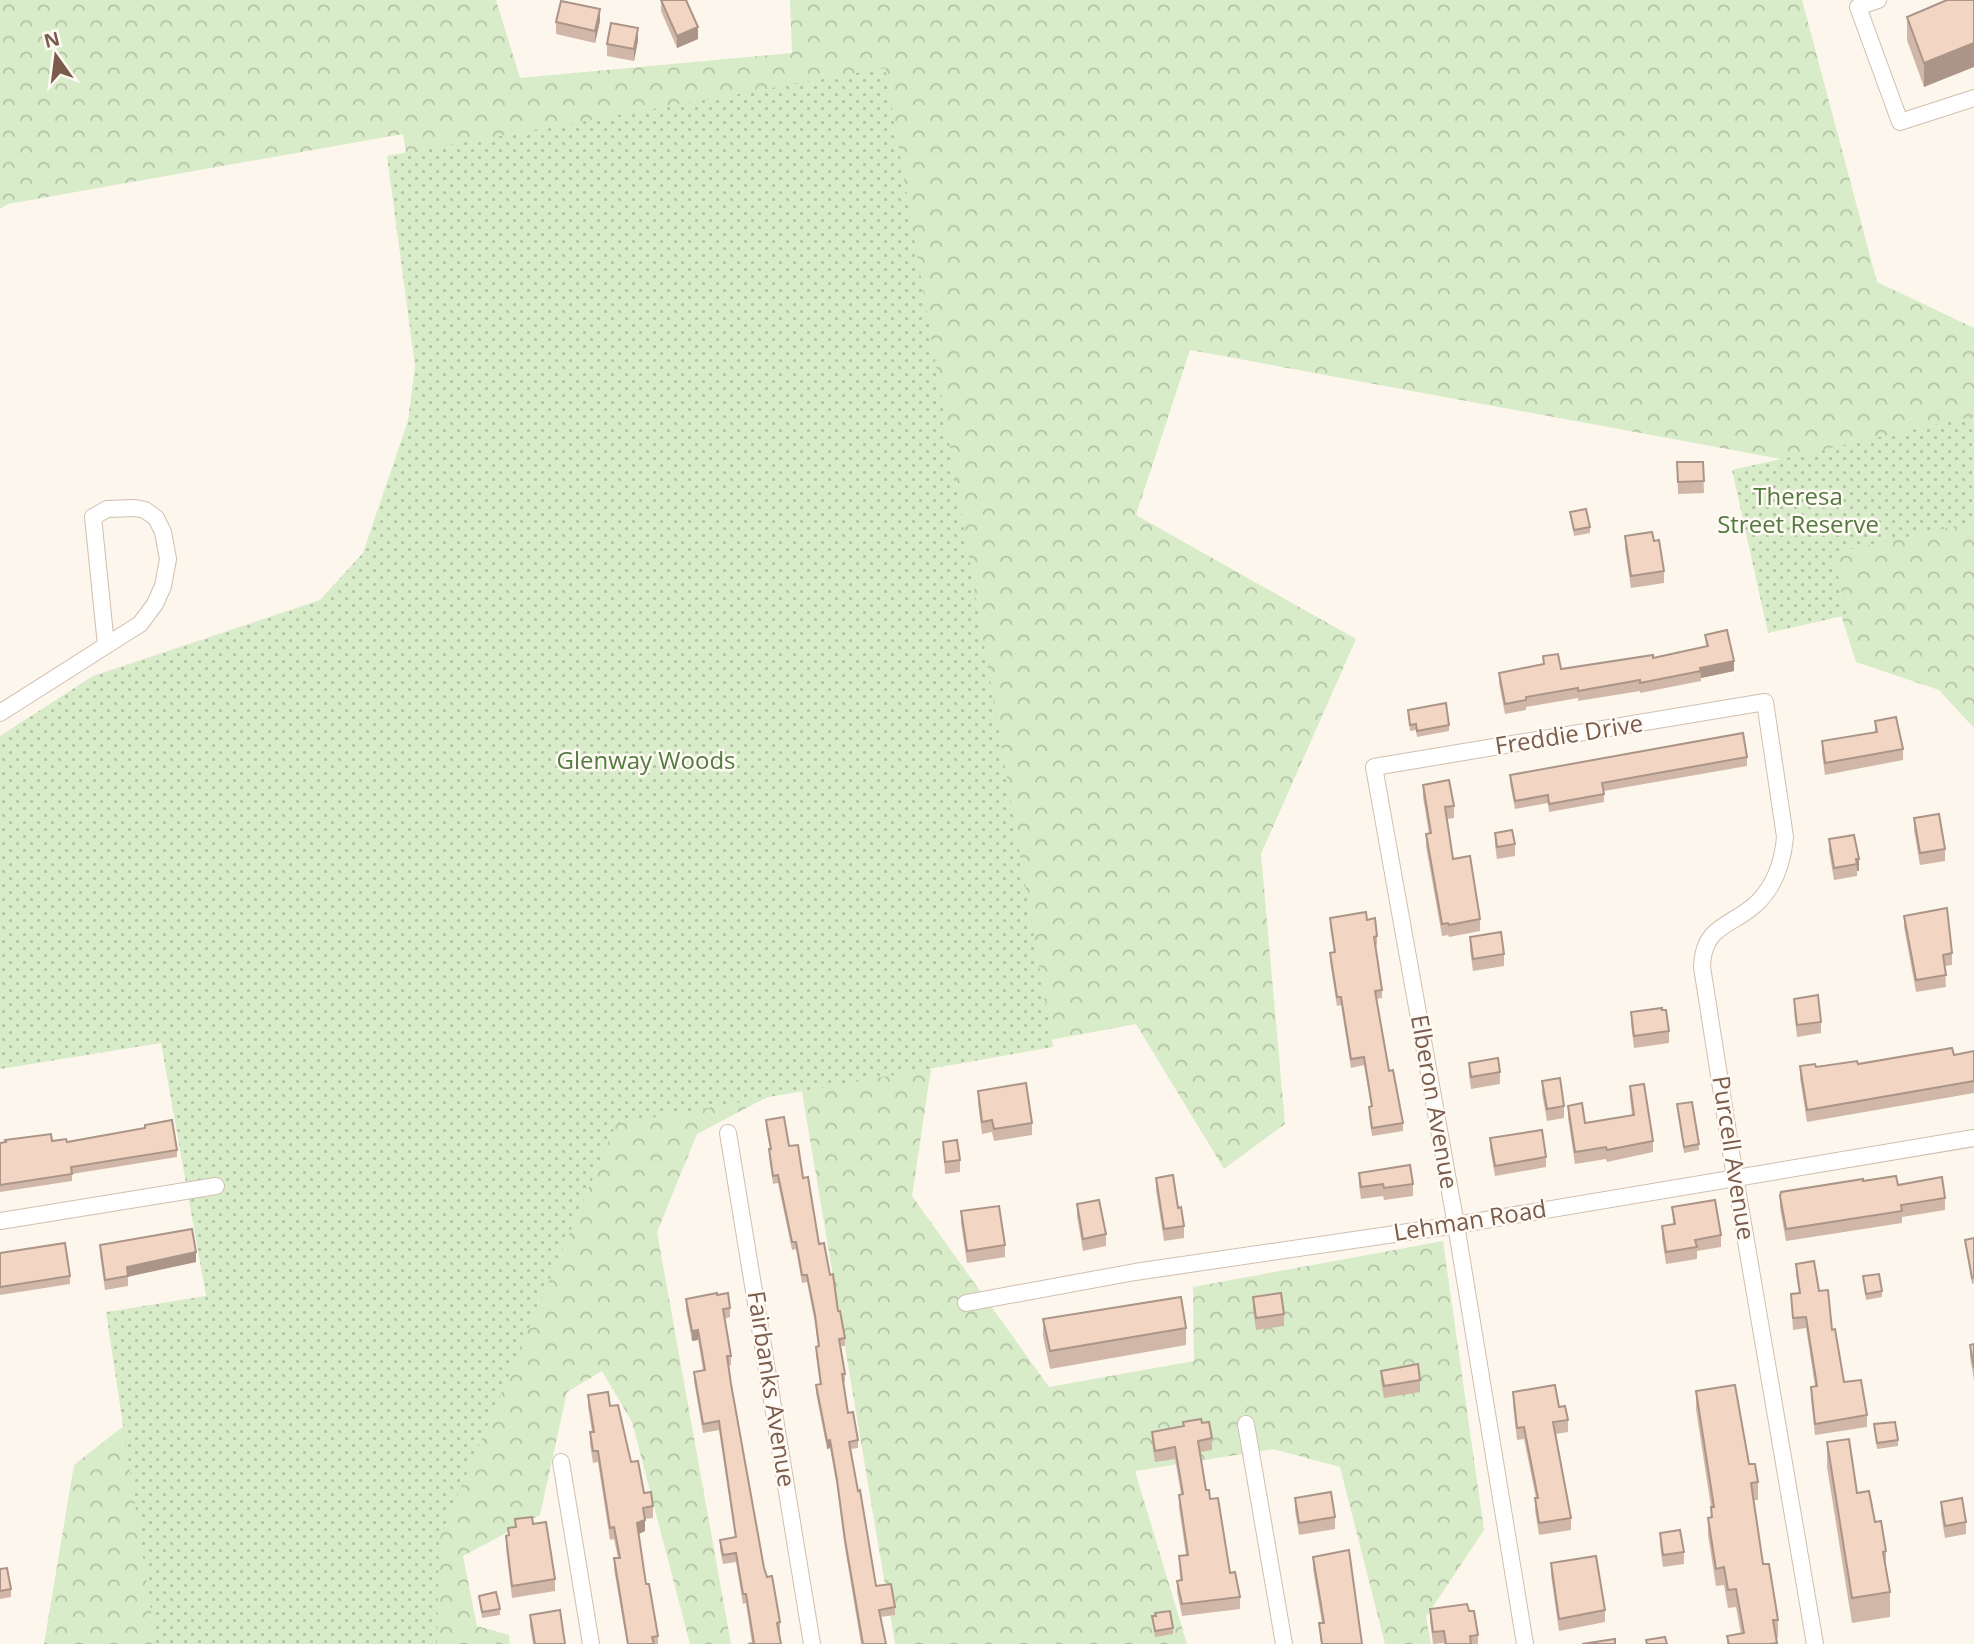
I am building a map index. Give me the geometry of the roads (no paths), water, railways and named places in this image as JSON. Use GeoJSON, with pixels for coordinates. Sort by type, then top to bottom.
{"type":"FeatureCollection","features":[{"type":"Feature","properties":{"kind":"street"},"geometry":{"type":"LineString","coordinates":[[1878,0],[1858,7],[1900,122],[1974,98]]}},
{"type":"Feature","properties":{"kind":"street"},"geometry":{"type":"LineString","coordinates":[[0,713],[140,624],[155,604],[163,586],[168,559],[163,532],[156,518],[145,510],[107,509],[93,517],[106,645]]}},
{"type":"Feature","properties":{"kind":"street","name":"Freddie Drive"},"geometry":{"type":"LineString","coordinates":[[1374,767],[1765,702]]}},
{"type":"Feature","properties":{"kind":"street","name":"Purcell Avenue"},"geometry":{"type":"LineString","coordinates":[[1765,702],[1785,837],[1783,855],[1770,887],[1752,907],[1711,935],[1702,956],[1702,967],[1815,1644]]}},
{"type":"Feature","properties":{"kind":"street","name":"Elberon Avenue"},"geometry":{"type":"LineString","coordinates":[[1374,767],[1456,1225],[1525,1644]]}},
{"type":"Feature","properties":{"kind":"street","name":"Fairbanks Avenue"},"geometry":{"type":"LineString","coordinates":[[728,1133],[813,1644]]}},
{"type":"Feature","properties":{"kind":"street","name":"Lehman Road"},"geometry":{"type":"LineString","coordinates":[[966,1303],[1135,1272],[1456,1225],[1974,1138]]}},
{"type":"Feature","properties":{"kind":"street"},"geometry":{"type":"LineString","coordinates":[[0,1221],[216,1186]]}},
{"type":"Feature","properties":{"kind":"street"},"geometry":{"type":"LineString","coordinates":[[1246,1424],[1284,1644]]}},
{"type":"Feature","properties":{"kind":"street"},"geometry":{"type":"LineString","coordinates":[[561,1462],[591,1644]]}},
{"type":"Feature","properties":{"kind":"park label","name":"Theresa Street Reserve"},"geometry":{"type":"Point","coordinates":[1798,511]}},
{"type":"Feature","properties":{"kind":"park label","name":"Glenway Woods"},"geometry":{"type":"Point","coordinates":[646,761]}}]}
